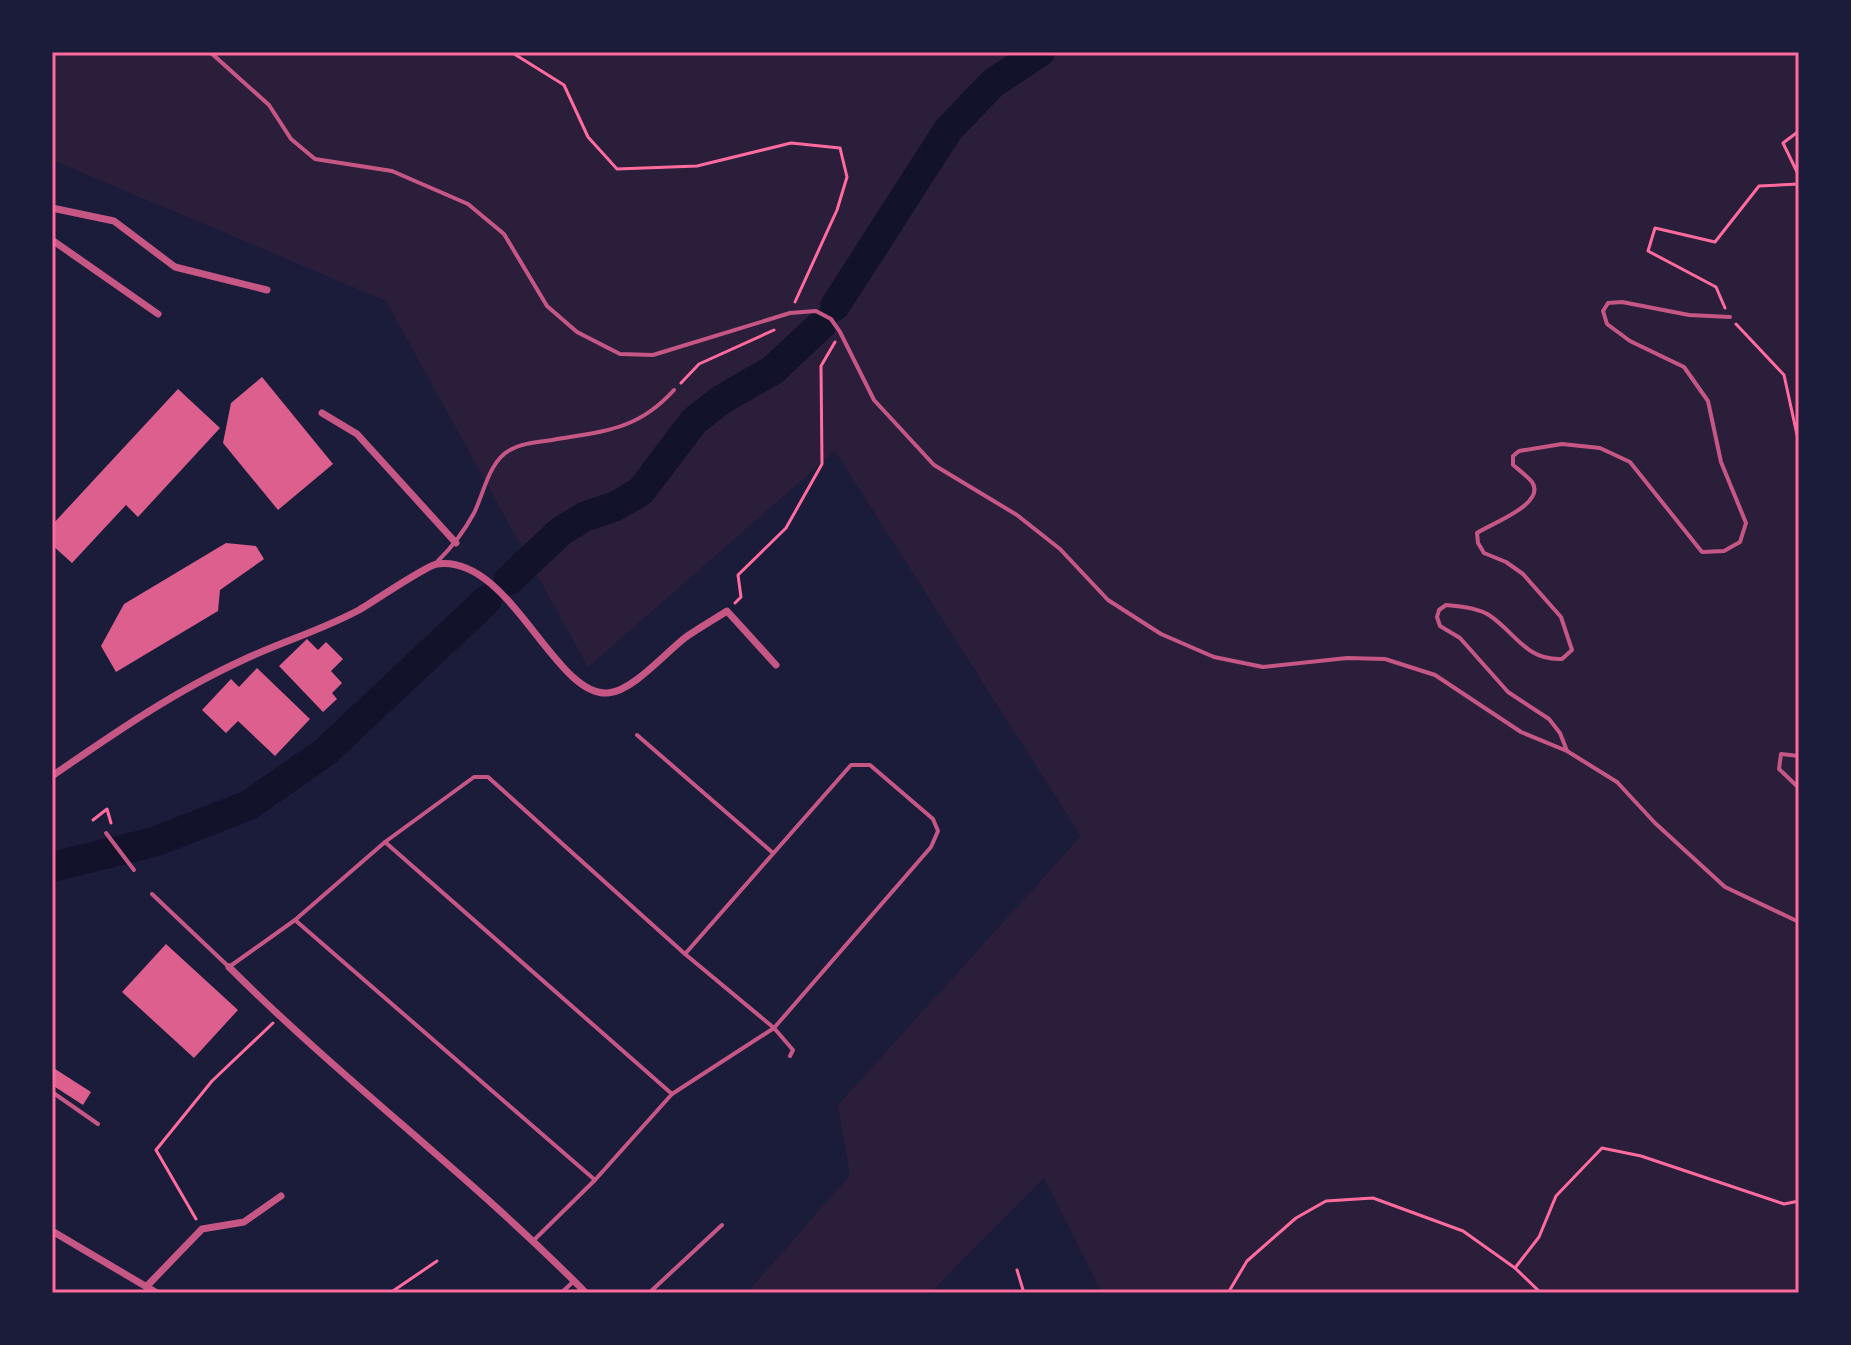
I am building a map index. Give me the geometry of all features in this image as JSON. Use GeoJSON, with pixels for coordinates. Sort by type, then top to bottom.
{"type":"FeatureCollection","features":[{"type":"Feature","properties":{"kind":"street"},"geometry":{"type":"LineString","coordinates":[[52,208],[114,221],[175,267],[267,290]]}},
{"type":"Feature","properties":{"kind":"street"},"geometry":{"type":"LineString","coordinates":[[52,240],[158,314]]}},
{"type":"Feature","properties":{"kind":"street"},"geometry":{"type":"LineString","coordinates":[[322,413],[357,434],[456,543]]}},
{"type":"Feature","properties":{"kind":"street"},"geometry":{"type":"LineString","coordinates":[[52,776],[155,708],[243,659],[315,632],[360,610],[435,564],[465,566],[492,583],[582,687],[608,693],[629,685],[687,637],[727,611],[776,665]]}},
{"type":"Feature","properties":{"kind":"street"},"geometry":{"type":"LineString","coordinates":[[229,967],[279,1017],[534,1240],[586,1293]]}},
{"type":"Feature","properties":{"kind":"street"},"geometry":{"type":"LineString","coordinates":[[147,1286],[202,1229],[244,1222],[281,1196]]}},
{"type":"Feature","properties":{"kind":"street"},"geometry":{"type":"LineString","coordinates":[[52,1231],[157,1293]]}},
{"type":"Feature","properties":{"kind":"lane"},"geometry":{"type":"LineString","coordinates":[[210,52],[269,105],[291,139],[315,159],[392,171],[468,204],[504,234],[547,306],[577,332],[620,354],[653,355],[790,313],[816,311],[831,319],[840,332],[874,400],[934,465],[1017,515],[1060,549],[1108,600],[1161,634],[1214,657],[1263,667],[1347,658],[1385,659],[1435,675],[1521,732],[1567,751],[1617,782],[1655,823],[1725,887],[1799,922]]}},
{"type":"Feature","properties":{"kind":"lane"},"geometry":{"type":"LineString","coordinates":[[1567,751],[1560,733],[1549,719],[1508,692],[1460,638],[1440,626],[1437,617],[1439,610],[1446,605],[1487,613],[1533,654],[1545,660],[1562,659],[1572,650],[1561,617],[1523,574],[1506,562],[1484,553],[1478,543],[1477,533],[1518,512],[1535,492],[1533,484],[1513,465],[1513,456],[1519,451],[1562,444],[1600,448],[1630,462],[1702,552],[1724,551],[1740,542],[1746,523],[1721,462],[1708,401],[1684,367],[1630,341],[1607,324],[1603,311],[1608,303],[1622,302],[1689,315],[1730,317]]}},
{"type":"Feature","properties":{"kind":"lane"},"geometry":{"type":"LineString","coordinates":[[435,564],[456,543],[473,514],[494,465],[508,450],[625,427],[657,409],[674,390]]}},
{"type":"Feature","properties":{"kind":"lane"},"geometry":{"type":"LineString","coordinates":[[637,735],[773,853]]}},
{"type":"Feature","properties":{"kind":"lane"},"geometry":{"type":"LineString","coordinates":[[1799,756],[1781,754],[1779,769],[1799,788]]}},
{"type":"Feature","properties":{"kind":"lane"},"geometry":{"type":"LineString","coordinates":[[534,1240],[595,1180],[672,1094],[774,1028],[931,847],[938,831],[933,819],[870,765],[851,765],[685,954]]}},
{"type":"Feature","properties":{"kind":"lane"},"geometry":{"type":"LineString","coordinates":[[152,894],[229,967],[295,920],[385,842],[474,777],[488,777],[685,954],[774,1028],[793,1050],[790,1056]]}},
{"type":"Feature","properties":{"kind":"lane"},"geometry":{"type":"LineString","coordinates":[[106,833],[134,870]]}},
{"type":"Feature","properties":{"kind":"lane"},"geometry":{"type":"LineString","coordinates":[[385,842],[672,1094]]}},
{"type":"Feature","properties":{"kind":"lane"},"geometry":{"type":"LineString","coordinates":[[295,920],[595,1180]]}},
{"type":"Feature","properties":{"kind":"lane"},"geometry":{"type":"LineString","coordinates":[[52,1092],[98,1124]]}},
{"type":"Feature","properties":{"kind":"lane"},"geometry":{"type":"LineString","coordinates":[[649,1293],[722,1225]]}},
{"type":"Feature","properties":{"kind":"lane"},"geometry":{"type":"LineString","coordinates":[[561,1293],[574,1281]]}},
{"type":"Feature","properties":{"kind":"path"},"geometry":{"type":"LineString","coordinates":[[511,52],[564,85],[588,137],[617,169],[697,166],[791,143],[840,148],[847,177],[837,210],[790,313]]}},
{"type":"Feature","properties":{"kind":"path"},"geometry":{"type":"LineString","coordinates":[[1799,131],[1783,143],[1799,176]]}},
{"type":"Feature","properties":{"kind":"path"},"geometry":{"type":"LineString","coordinates":[[1799,184],[1759,186],[1715,242],[1655,228],[1648,251],[1716,287],[1730,317],[1784,375],[1799,444]]}},
{"type":"Feature","properties":{"kind":"path"},"geometry":{"type":"LineString","coordinates":[[727,611],[741,597],[738,575],[786,528],[822,464],[821,366],[840,332]]}},
{"type":"Feature","properties":{"kind":"path"},"geometry":{"type":"LineString","coordinates":[[674,390],[699,364],[745,343]]}},
{"type":"Feature","properties":{"kind":"path"},"geometry":{"type":"LineString","coordinates":[[93,820],[107,809],[111,821],[106,833]]}},
{"type":"Feature","properties":{"kind":"path"},"geometry":{"type":"LineString","coordinates":[[202,1229],[156,1150],[212,1081],[279,1017]]}},
{"type":"Feature","properties":{"kind":"path"},"geometry":{"type":"LineString","coordinates":[[1515,1268],[1539,1237],[1556,1196],[1602,1148],[1641,1156],[1784,1204],[1799,1201]]}},
{"type":"Feature","properties":{"kind":"path"},"geometry":{"type":"LineString","coordinates":[[1229,1293],[1247,1261],[1296,1218],[1326,1201],[1373,1198],[1463,1231],[1515,1268],[1541,1293]]}},
{"type":"Feature","properties":{"kind":"path"},"geometry":{"type":"LineString","coordinates":[[390,1293],[437,1261]]}},
{"type":"Feature","properties":{"kind":"path"},"geometry":{"type":"LineString","coordinates":[[1017,1270],[1024,1293]]}},
{"type":"Feature","properties":{"kind":"shaded area"},"geometry":{"type":"Polygon","coordinates":[[[52,52],[1799,52],[1799,1293],[1102,1293],[1044,1178],[930,1293],[747,1293],[850,1175],[838,1105],[1081,836],[835,451],[588,667],[386,301],[52,160],[52,52]]]}},
{"type":"Feature","properties":{"kind":"building"},"geometry":{"type":"Polygon","coordinates":[[[262,377],[333,464],[278,510],[223,443],[231,403],[262,377]]]}},
{"type":"Feature","properties":{"kind":"building"},"geometry":{"type":"Polygon","coordinates":[[[178,389],[220,428],[138,517],[126,505],[72,563],[52,545],[52,525],[178,389]]]}},
{"type":"Feature","properties":{"kind":"building"},"geometry":{"type":"Polygon","coordinates":[[[226,543],[256,546],[264,559],[220,590],[218,611],[116,672],[101,646],[124,604],[226,543]]]}},
{"type":"Feature","properties":{"kind":"building"},"geometry":{"type":"Polygon","coordinates":[[[307,639],[318,650],[326,642],[343,659],[331,671],[342,683],[332,693],[337,699],[323,712],[279,666],[307,639]]]}},
{"type":"Feature","properties":{"kind":"building"},"geometry":{"type":"Polygon","coordinates":[[[257,668],[310,719],[275,756],[238,721],[226,733],[202,710],[231,679],[239,687],[257,668]]]}},
{"type":"Feature","properties":{"kind":"building"},"geometry":{"type":"Polygon","coordinates":[[[166,944],[238,1010],[194,1058],[122,992],[166,944]]]}},
{"type":"Feature","properties":{"kind":"building"},"geometry":{"type":"Polygon","coordinates":[[[52,1067],[91,1092],[83,1105],[52,1085],[52,1067]]]}},
{"type":"Feature","properties":{"kind":"waterway"},"geometry":{"type":"LineString","coordinates":[[835,306],[948,130],[993,83],[1040,52]]}},
{"type":"Feature","properties":{"kind":"waterway"},"geometry":{"type":"LineString","coordinates":[[509,580],[561,531],[641,491],[694,421],[721,400],[773,370],[822,324]]}},
{"type":"Feature","properties":{"kind":"waterway"},"geometry":{"type":"LineString","coordinates":[[52,867],[154,842],[249,805],[325,752],[487,600]]}}]}
